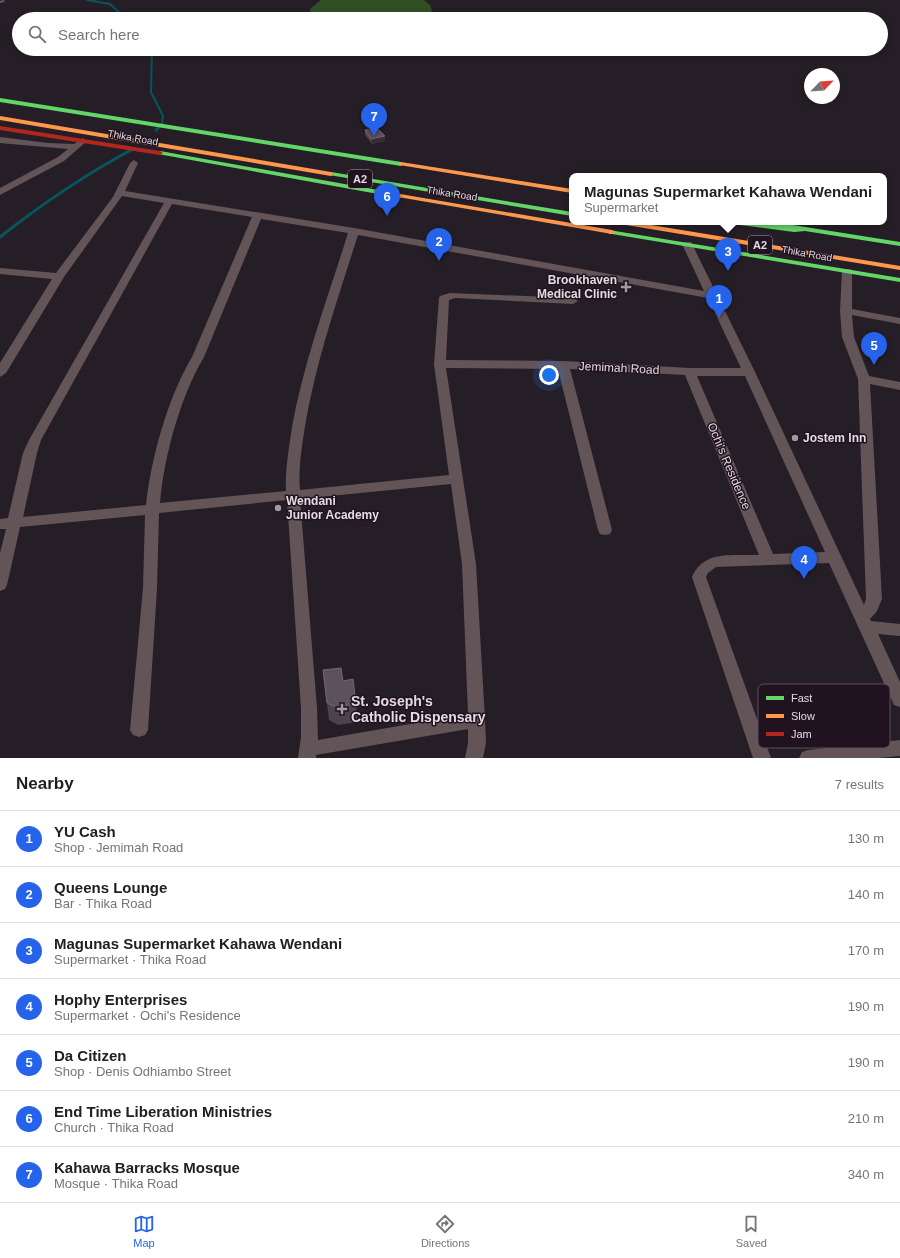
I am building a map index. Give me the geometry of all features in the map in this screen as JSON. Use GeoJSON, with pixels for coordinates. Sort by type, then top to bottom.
{"type":"FeatureCollection","features":[{"type":"Feature","properties":{"kind":"main road","name":"Thika Road"},"geometry":{"type":"LineString","coordinates":[[0,100],[569,191]]}},
{"type":"Feature","properties":{"kind":"main road","name":"Thika Road"},"geometry":{"type":"LineString","coordinates":[[0,108],[298,157]]}},
{"type":"Feature","properties":{"kind":"main road","name":"Thika Road"},"geometry":{"type":"LineString","coordinates":[[0,118],[569,213]]}},
{"type":"Feature","properties":{"kind":"main road","name":"Thika Road"},"geometry":{"type":"LineString","coordinates":[[0,128],[80,144],[116,145],[569,224]]}},
{"type":"Feature","properties":{"kind":"main road","name":"Thika Road"},"geometry":{"type":"LineString","coordinates":[[576,225],[900,280]]}},
{"type":"Feature","properties":{"kind":"main road","name":"Thika Road"},"geometry":{"type":"LineString","coordinates":[[638,225],[900,268]]}},
{"type":"Feature","properties":{"kind":"main road","name":"Thika Road"},"geometry":{"type":"LineString","coordinates":[[711,225],[800,240]]}},
{"type":"Feature","properties":{"kind":"main road"},"geometry":{"type":"LineString","coordinates":[[755,225],[806,230]]}},
{"type":"Feature","properties":{"kind":"main road","name":"Thika Road"},"geometry":{"type":"LineString","coordinates":[[777,225],[900,244]]}},
{"type":"Feature","properties":{"kind":"street"},"geometry":{"type":"LineString","coordinates":[[0,140],[48,146],[80,144]]}},
{"type":"Feature","properties":{"kind":"street"},"geometry":{"type":"LineString","coordinates":[[0,192],[62,159],[80,144]]}},
{"type":"Feature","properties":{"kind":"street"},"geometry":{"type":"LineString","coordinates":[[0,373],[59,276],[120,193],[134,163]]}},
{"type":"Feature","properties":{"kind":"street"},"geometry":{"type":"LineString","coordinates":[[120,193],[354,231],[711,295]]}},
{"type":"Feature","properties":{"kind":"street"},"geometry":{"type":"LineString","coordinates":[[0,585],[6,523],[35,440],[139,258],[170,200]]}},
{"type":"Feature","properties":{"kind":"street"},"geometry":{"type":"LineString","coordinates":[[139,730],[150,588],[152,510],[155,483],[164,447],[186,377],[198,357],[238,266],[258,215]]}},
{"type":"Feature","properties":{"kind":"street"},"geometry":{"type":"LineString","coordinates":[[354,231],[302,402],[294,452],[292,478],[293,496],[309,708],[306,756],[477,720]]}},
{"type":"Feature","properties":{"kind":"street"},"geometry":{"type":"LineString","coordinates":[[687,244],[749,372],[900,700]]}},
{"type":"Feature","properties":{"kind":"street"},"geometry":{"type":"LineString","coordinates":[[847,270],[846,311],[848,337],[864,379],[874,599],[872,607],[864,622]]}},
{"type":"Feature","properties":{"kind":"street"},"geometry":{"type":"LineString","coordinates":[[0,272],[59,276]]}},
{"type":"Feature","properties":{"kind":"street"},"geometry":{"type":"LineString","coordinates":[[474,758],[477,743],[477,720],[469,564],[440,364],[444,298],[448,296],[573,301]]}},
{"type":"Feature","properties":{"kind":"street"},"geometry":{"type":"LineString","coordinates":[[846,311],[900,321]]}},
{"type":"Feature","properties":{"kind":"street","name":"Jemimah Road"},"geometry":{"type":"LineString","coordinates":[[440,364],[563,365],[690,372],[749,372]]}},
{"type":"Feature","properties":{"kind":"street"},"geometry":{"type":"LineString","coordinates":[[563,365],[605,530]]}},
{"type":"Feature","properties":{"kind":"street","name":"Ochi's Residence"},"geometry":{"type":"LineString","coordinates":[[690,372],[768,560]]}},
{"type":"Feature","properties":{"kind":"street"},"geometry":{"type":"LineString","coordinates":[[864,379],[900,386]]}},
{"type":"Feature","properties":{"kind":"street"},"geometry":{"type":"LineString","coordinates":[[6,523],[456,480]]}},
{"type":"Feature","properties":{"kind":"street"},"geometry":{"type":"LineString","coordinates":[[758,747],[699,577],[702,570],[713,562],[835,557]]}},
{"type":"Feature","properties":{"kind":"street"},"geometry":{"type":"LineString","coordinates":[[864,622],[900,630]]}},
{"type":"Feature","properties":{"kind":"street"},"geometry":{"type":"LineString","coordinates":[[759,748],[762,758]]}},
{"type":"Feature","properties":{"kind":"street"},"geometry":{"type":"LineString","coordinates":[[808,758],[900,748]]}},
{"type":"Feature","properties":{"kind":"green space"},"geometry":{"type":"Polygon","coordinates":[[[321,0],[424,0],[430,5],[432,11],[310,12],[310,9],[321,0]]]}},
{"type":"Feature","properties":{"kind":"building"},"geometry":{"type":"Polygon","coordinates":[[[377,128],[385,136],[371,139],[365,130],[377,128]]]}},
{"type":"Feature","properties":{"kind":"building"},"geometry":{"type":"Polygon","coordinates":[[[341,668],[343,681],[353,679],[356,704],[336,707],[327,703],[323,670],[341,668]]]}},
{"type":"Feature","properties":{"kind":"waterway"},"geometry":{"type":"LineString","coordinates":[[87,0],[110,4],[119,12]]}},
{"type":"Feature","properties":{"kind":"waterway"},"geometry":{"type":"LineString","coordinates":[[152,56],[151,92],[163,116],[162,125],[159,127]]}},
{"type":"Feature","properties":{"kind":"waterway"},"geometry":{"type":"LineString","coordinates":[[156,130],[159,127]]}},
{"type":"Feature","properties":{"kind":"waterway"},"geometry":{"type":"LineString","coordinates":[[0,237],[65,190],[133,149]]}},
{"type":"Feature","properties":{"kind":"railway"},"geometry":{"type":"LineString","coordinates":[[0,2],[7,0]]}},
{"type":"Feature","properties":{"kind":"traffic: fast"},"geometry":{"type":"LineString","coordinates":[[0,100],[401,164]]}},
{"type":"Feature","properties":{"kind":"traffic: fast"},"geometry":{"type":"LineString","coordinates":[[160,153],[400,196]]}},
{"type":"Feature","properties":{"kind":"traffic: fast"},"geometry":{"type":"LineString","coordinates":[[331,174],[569,214]]}},
{"type":"Feature","properties":{"kind":"traffic: fast"},"geometry":{"type":"LineString","coordinates":[[755,225],[794,230],[806,229]]}},
{"type":"Feature","properties":{"kind":"traffic: fast"},"geometry":{"type":"LineString","coordinates":[[779,225],[900,244]]}},
{"type":"Feature","properties":{"kind":"traffic: fast"},"geometry":{"type":"LineString","coordinates":[[612,232],[900,280]]}},
{"type":"Feature","properties":{"kind":"traffic: slow"},"geometry":{"type":"LineString","coordinates":[[0,118],[331,174]]}},
{"type":"Feature","properties":{"kind":"traffic: slow"},"geometry":{"type":"LineString","coordinates":[[401,164],[569,191]]}},
{"type":"Feature","properties":{"kind":"traffic: slow"},"geometry":{"type":"LineString","coordinates":[[400,196],[569,225]]}},
{"type":"Feature","properties":{"kind":"traffic: slow"},"geometry":{"type":"LineString","coordinates":[[571,225],[612,232]]}},
{"type":"Feature","properties":{"kind":"traffic: slow"},"geometry":{"type":"LineString","coordinates":[[638,225],[900,268]]}},
{"type":"Feature","properties":{"kind":"traffic: jam"},"geometry":{"type":"LineString","coordinates":[[0,128],[160,153]]}},
{"type":"Feature","properties":{"kind":"place","name":"Kahawa Barracks Mosque"},"geometry":{"type":"Point","coordinates":[374,136]}},
{"type":"Feature","properties":{"kind":"place","name":"End Time Liberation Ministries"},"geometry":{"type":"Point","coordinates":[387,216]}},
{"type":"Feature","properties":{"kind":"place","name":"Queens Lounge"},"geometry":{"type":"Point","coordinates":[439,261]}},
{"type":"Feature","properties":{"kind":"place","name":"Magunas Supermarket Kahawa Wendani"},"geometry":{"type":"Point","coordinates":[728,271]}},
{"type":"Feature","properties":{"kind":"place","name":"Brookhaven Medical Clinic"},"geometry":{"type":"Point","coordinates":[626,287]}},
{"type":"Feature","properties":{"kind":"place","name":"YU Cash"},"geometry":{"type":"Point","coordinates":[719,318]}},
{"type":"Feature","properties":{"kind":"place","name":"Da Citizen"},"geometry":{"type":"Point","coordinates":[874,365]}},
{"type":"Feature","properties":{"kind":"place","name":"Jostem Inn"},"geometry":{"type":"Point","coordinates":[795,438]}},
{"type":"Feature","properties":{"kind":"place","name":"Wendani Junior Academy"},"geometry":{"type":"Point","coordinates":[278,508]}},
{"type":"Feature","properties":{"kind":"place","name":"Hophy Enterprises"},"geometry":{"type":"Point","coordinates":[804,579]}},
{"type":"Feature","properties":{"kind":"place","name":"St. Joseph's Catholic Dispensary"},"geometry":{"type":"Point","coordinates":[342,709]}}]}
